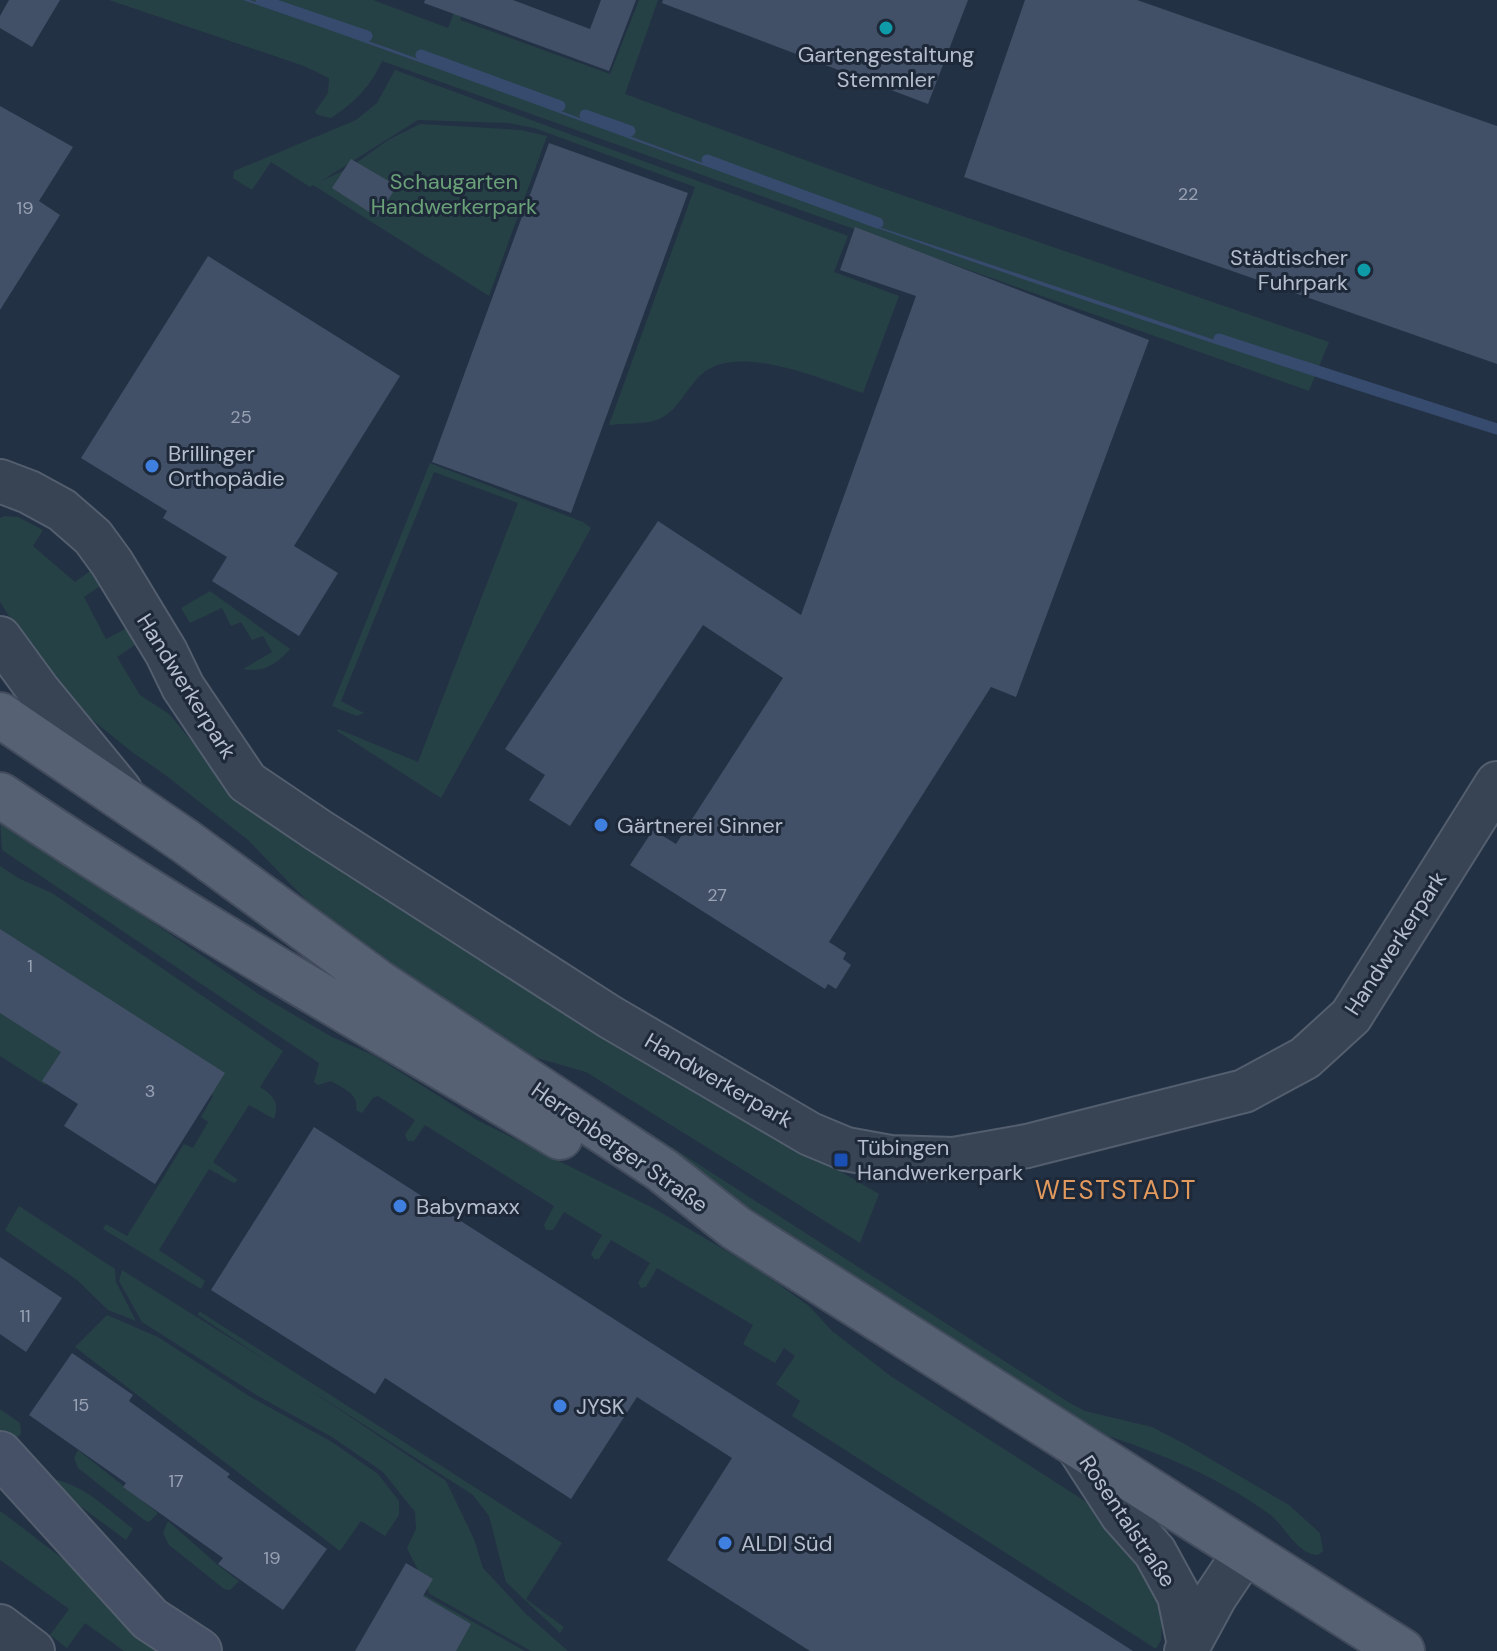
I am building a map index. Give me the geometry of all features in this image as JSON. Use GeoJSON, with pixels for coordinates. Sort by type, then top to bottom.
{"type":"FeatureCollection","features":[{"type":"Feature","properties":{"kind":"main road","name":"Herrenberger Straße"},"geometry":{"type":"LineString","coordinates":[[0,715],[131,803],[379,983],[662,1170],[736,1228]]}},
{"type":"Feature","properties":{"kind":"main road","name":"Herrenberger Straße"},"geometry":{"type":"LineString","coordinates":[[0,795],[355,1018],[647,1188],[736,1228]]}},
{"type":"Feature","properties":{"kind":"main road"},"geometry":{"type":"LineString","coordinates":[[736,1228],[1402,1651]]}},
{"type":"Feature","properties":{"kind":"street","name":"Handwerkerpark"},"geometry":{"type":"LineString","coordinates":[[0,481],[62,510],[93,537],[166,652],[183,687],[247,782],[610,1017],[810,1134],[846,1149],[890,1157],[954,1159],[1027,1146],[1244,1091],[1305,1058],[1351,1016],[1497,783]]}},
{"type":"Feature","properties":{"kind":"street"},"geometry":{"type":"LineString","coordinates":[[0,638],[38,690],[131,803]]}},
{"type":"Feature","properties":{"kind":"street","name":"Rosentalstraße"},"geometry":{"type":"LineString","coordinates":[[1076,1444],[1122,1515],[1155,1552],[1179,1596],[1188,1648]]}},
{"type":"Feature","properties":{"kind":"street"},"geometry":{"type":"LineString","coordinates":[[0,1454],[150,1619],[199,1651]]}},
{"type":"Feature","properties":{"kind":"street"},"geometry":{"type":"LineString","coordinates":[[0,1485],[97,1560],[193,1627],[218,1651]]}},
{"type":"Feature","properties":{"kind":"street","name":"Rosentalstraße"},"geometry":{"type":"LineString","coordinates":[[1188,1648],[1215,1597],[1245,1552]]}},
{"type":"Feature","properties":{"kind":"street"},"geometry":{"type":"LineString","coordinates":[[0,1626],[33,1651]]}},
{"type":"Feature","properties":{"kind":"green space"},"geometry":{"type":"Polygon","coordinates":[[[109,0],[373,0],[448,28],[459,0],[468,0],[460,20],[610,74],[639,0],[658,0],[625,94],[873,185],[1329,342],[1309,391],[382,61],[368,86],[347,106],[331,118],[318,115],[315,112],[328,93],[329,78],[304,66],[109,0]]]}},
{"type":"Feature","properties":{"kind":"green space","name":"Schaugarten Handwerkerpark"},"geometry":{"type":"Polygon","coordinates":[[[395,70],[848,236],[834,272],[899,296],[863,393],[782,367],[737,362],[718,365],[702,374],[672,410],[659,419],[609,425],[695,187],[534,128],[508,123],[418,120],[321,181],[349,168],[388,140],[420,124],[521,130],[547,136],[489,296],[271,162],[252,190],[233,178],[234,171],[356,120],[377,103],[395,70]]]}},
{"type":"Feature","properties":{"kind":"green space"},"geometry":{"type":"Polygon","coordinates":[[[430,463],[583,522],[591,528],[441,798],[337,731],[418,762],[518,503],[434,472],[341,701],[364,713],[357,716],[332,706],[430,463]]]}},
{"type":"Feature","properties":{"kind":"green space"},"geometry":{"type":"Polygon","coordinates":[[[18,517],[43,530],[33,546],[75,582],[93,569],[103,584],[84,597],[106,639],[129,627],[138,643],[117,657],[140,695],[169,714],[237,795],[602,1032],[879,1194],[860,1243],[586,1072],[523,1054],[391,965],[309,903],[248,840],[59,693],[0,602],[0,518],[18,517]]]}},
{"type":"Feature","properties":{"kind":"green space"},"geometry":{"type":"Polygon","coordinates":[[[210,591],[290,649],[270,666],[257,670],[243,669],[272,652],[263,636],[252,640],[241,622],[231,626],[222,608],[190,623],[181,608],[210,591]]]}},
{"type":"Feature","properties":{"kind":"green space"},"geometry":{"type":"Polygon","coordinates":[[[0,819],[260,995],[332,1037],[373,1055],[477,1120],[653,1208],[756,1268],[809,1306],[832,1331],[892,1377],[1111,1518],[1154,1572],[1163,1613],[1161,1640],[1156,1649],[792,1416],[800,1401],[776,1384],[795,1356],[784,1348],[775,1363],[743,1344],[753,1325],[657,1268],[646,1287],[641,1288],[638,1283],[650,1263],[611,1240],[599,1259],[594,1259],[591,1254],[602,1235],[564,1212],[553,1230],[546,1230],[544,1225],[554,1206],[425,1125],[414,1141],[408,1141],[405,1135],[415,1120],[378,1096],[362,1113],[356,1110],[353,1096],[345,1089],[331,1081],[318,1085],[314,1082],[319,1063],[2,850],[0,819]]]}},
{"type":"Feature","properties":{"kind":"green space"},"geometry":{"type":"Polygon","coordinates":[[[0,866],[52,893],[283,1051],[260,1087],[274,1100],[274,1119],[249,1105],[213,1162],[238,1180],[234,1183],[209,1169],[159,1250],[205,1281],[201,1289],[103,1229],[106,1224],[127,1236],[184,1144],[193,1148],[208,1122],[201,1117],[213,1096],[113,1033],[45,1085],[0,1056],[0,866]]]}},
{"type":"Feature","properties":{"kind":"green space"},"geometry":{"type":"Polygon","coordinates":[[[598,1103],[608,1106],[1068,1402],[1085,1411],[1152,1427],[1289,1505],[1320,1533],[1323,1551],[1318,1555],[1303,1550],[1268,1513],[1202,1474],[1155,1453],[1083,1428],[594,1114],[598,1103]]]}},
{"type":"Feature","properties":{"kind":"green space"},"geometry":{"type":"Polygon","coordinates":[[[19,1206],[115,1269],[116,1282],[136,1321],[108,1310],[77,1280],[5,1230],[19,1206]]]}},
{"type":"Feature","properties":{"kind":"green space"},"geometry":{"type":"Polygon","coordinates":[[[122,1270],[273,1365],[198,1315],[199,1311],[562,1543],[526,1599],[564,1627],[560,1633],[506,1582],[489,1516],[473,1495],[304,1386],[446,1481],[474,1539],[483,1568],[526,1614],[568,1651],[531,1651],[430,1594],[407,1548],[416,1529],[415,1512],[383,1472],[332,1437],[258,1396],[142,1322],[119,1281],[122,1270]]]}},
{"type":"Feature","properties":{"kind":"green space"},"geometry":{"type":"Polygon","coordinates":[[[107,1315],[158,1337],[249,1396],[332,1442],[378,1474],[399,1501],[399,1515],[385,1536],[361,1521],[340,1551],[75,1347],[107,1315]]]}},
{"type":"Feature","properties":{"kind":"green space"},"geometry":{"type":"Polygon","coordinates":[[[0,1409],[20,1423],[21,1434],[11,1442],[0,1430],[0,1409]]]}},
{"type":"Feature","properties":{"kind":"green space"},"geometry":{"type":"Polygon","coordinates":[[[78,1450],[158,1513],[149,1522],[144,1520],[78,1468],[74,1458],[78,1450]]]}},
{"type":"Feature","properties":{"kind":"green space"},"geometry":{"type":"Polygon","coordinates":[[[50,1478],[85,1492],[133,1529],[126,1540],[46,1481],[50,1478]]]}},
{"type":"Feature","properties":{"kind":"green space"},"geometry":{"type":"Polygon","coordinates":[[[0,1511],[183,1651],[124,1651],[85,1623],[67,1648],[50,1635],[69,1609],[0,1560],[0,1511]]]}},
{"type":"Feature","properties":{"kind":"green space"},"geometry":{"type":"Polygon","coordinates":[[[168,1521],[239,1581],[230,1590],[224,1589],[169,1545],[163,1533],[168,1521]]]}},
{"type":"Feature","properties":{"kind":"green space"},"geometry":{"type":"Polygon","coordinates":[[[398,1580],[525,1651],[357,1651],[398,1580]]]}},
{"type":"Feature","properties":{"kind":"water"},"geometry":{"type":"Polygon","coordinates":[[[243,0],[391,49],[876,226],[1497,435],[954,255],[243,0]]]}},
{"type":"Feature","properties":{"kind":"building"},"geometry":{"type":"Polygon","coordinates":[[[9,0],[60,0],[32,47],[0,28],[0,16],[9,0]]]}},
{"type":"Feature","properties":{"kind":"building"},"geometry":{"type":"Polygon","coordinates":[[[425,0],[513,0],[590,29],[601,0],[636,0],[609,71],[424,3],[425,0]]]}},
{"type":"Feature","properties":{"kind":"building","name":"Gartengestaltung Stemmler"},"geometry":{"type":"Polygon","coordinates":[[[663,0],[968,0],[928,104],[662,3],[663,0]]]}},
{"type":"Feature","properties":{"kind":"building","name":"Städtischer Fuhrpark"},"geometry":{"type":"Polygon","coordinates":[[[1025,0],[1137,0],[1497,126],[1497,364],[964,177],[1025,0]]]}},
{"type":"Feature","properties":{"kind":"building"},"geometry":{"type":"Polygon","coordinates":[[[0,106],[73,147],[39,201],[60,215],[0,310],[0,106]]]}},
{"type":"Feature","properties":{"kind":"building"},"geometry":{"type":"Polygon","coordinates":[[[549,143],[688,193],[571,513],[432,462],[549,143]]]}},
{"type":"Feature","properties":{"kind":"building"},"geometry":{"type":"Polygon","coordinates":[[[351,159],[397,186],[377,217],[332,188],[351,159]]]}},
{"type":"Feature","properties":{"kind":"building"},"geometry":{"type":"Polygon","coordinates":[[[855,227],[1149,340],[1016,697],[991,687],[829,942],[846,953],[843,959],[851,965],[836,989],[828,984],[825,989],[630,865],[653,830],[676,844],[783,678],[703,625],[570,826],[529,800],[545,775],[505,749],[658,521],[801,615],[916,296],[840,270],[855,227]]]}},
{"type":"Feature","properties":{"kind":"building"},"geometry":{"type":"Polygon","coordinates":[[[208,256],[400,376],[294,546],[338,573],[299,636],[212,581],[227,557],[163,518],[167,511],[81,458],[208,256]]]}},
{"type":"Feature","properties":{"kind":"building"},"geometry":{"type":"Polygon","coordinates":[[[0,929],[225,1073],[155,1184],[64,1126],[78,1104],[42,1081],[61,1052],[0,1013],[0,929]]]}},
{"type":"Feature","properties":{"kind":"building"},"geometry":{"type":"Polygon","coordinates":[[[314,1127],[1133,1651],[810,1651],[667,1560],[732,1458],[637,1397],[571,1499],[385,1378],[375,1394],[211,1290],[314,1127]]]}},
{"type":"Feature","properties":{"kind":"building"},"geometry":{"type":"Polygon","coordinates":[[[0,1257],[62,1298],[26,1352],[0,1334],[0,1257]]]}},
{"type":"Feature","properties":{"kind":"building"},"geometry":{"type":"Polygon","coordinates":[[[72,1353],[133,1395],[129,1401],[327,1549],[283,1610],[218,1564],[223,1558],[123,1487],[126,1483],[29,1415],[72,1353]]]}},
{"type":"Feature","properties":{"kind":"building"},"geometry":{"type":"Polygon","coordinates":[[[406,1563],[433,1579],[423,1596],[471,1624],[456,1651],[355,1651],[406,1563]]]}},
{"type":"Feature","properties":{"kind":"waterway"},"geometry":{"type":"LineString","coordinates":[[261,0],[367,36]]}},
{"type":"Feature","properties":{"kind":"waterway"},"geometry":{"type":"LineString","coordinates":[[421,55],[560,106]]}},
{"type":"Feature","properties":{"kind":"waterway"},"geometry":{"type":"LineString","coordinates":[[585,115],[630,131]]}},
{"type":"Feature","properties":{"kind":"waterway"},"geometry":{"type":"LineString","coordinates":[[707,160],[878,223]]}},
{"type":"Feature","properties":{"kind":"waterway"},"geometry":{"type":"LineString","coordinates":[[1219,339],[1497,429]]}},
{"type":"Feature","properties":{"kind":"place","name":"Gartengestaltung Stemmler"},"geometry":{"type":"Point","coordinates":[886,28]}},
{"type":"Feature","properties":{"kind":"place","name":"Städtischer Fuhrpark"},"geometry":{"type":"Point","coordinates":[1364,270]}},
{"type":"Feature","properties":{"kind":"place","name":"Brillinger Orthopädie"},"geometry":{"type":"Point","coordinates":[152,466]}},
{"type":"Feature","properties":{"kind":"place","name":"Gärtnerei Sinner"},"geometry":{"type":"Point","coordinates":[601,825]}},
{"type":"Feature","properties":{"kind":"place","name":"Tübingen Handwerkerpark"},"geometry":{"type":"Point","coordinates":[841,1160]}},
{"type":"Feature","properties":{"kind":"place","name":"Babymaxx"},"geometry":{"type":"Point","coordinates":[400,1206]}},
{"type":"Feature","properties":{"kind":"place","name":"JYSK"},"geometry":{"type":"Point","coordinates":[560,1406]}},
{"type":"Feature","properties":{"kind":"place","name":"ALDI Süd"},"geometry":{"type":"Point","coordinates":[725,1543]}},
{"type":"Feature","properties":{"kind":"district","name":"WESTSTADT"},"geometry":{"type":"Point","coordinates":[1116,1190]}}]}
